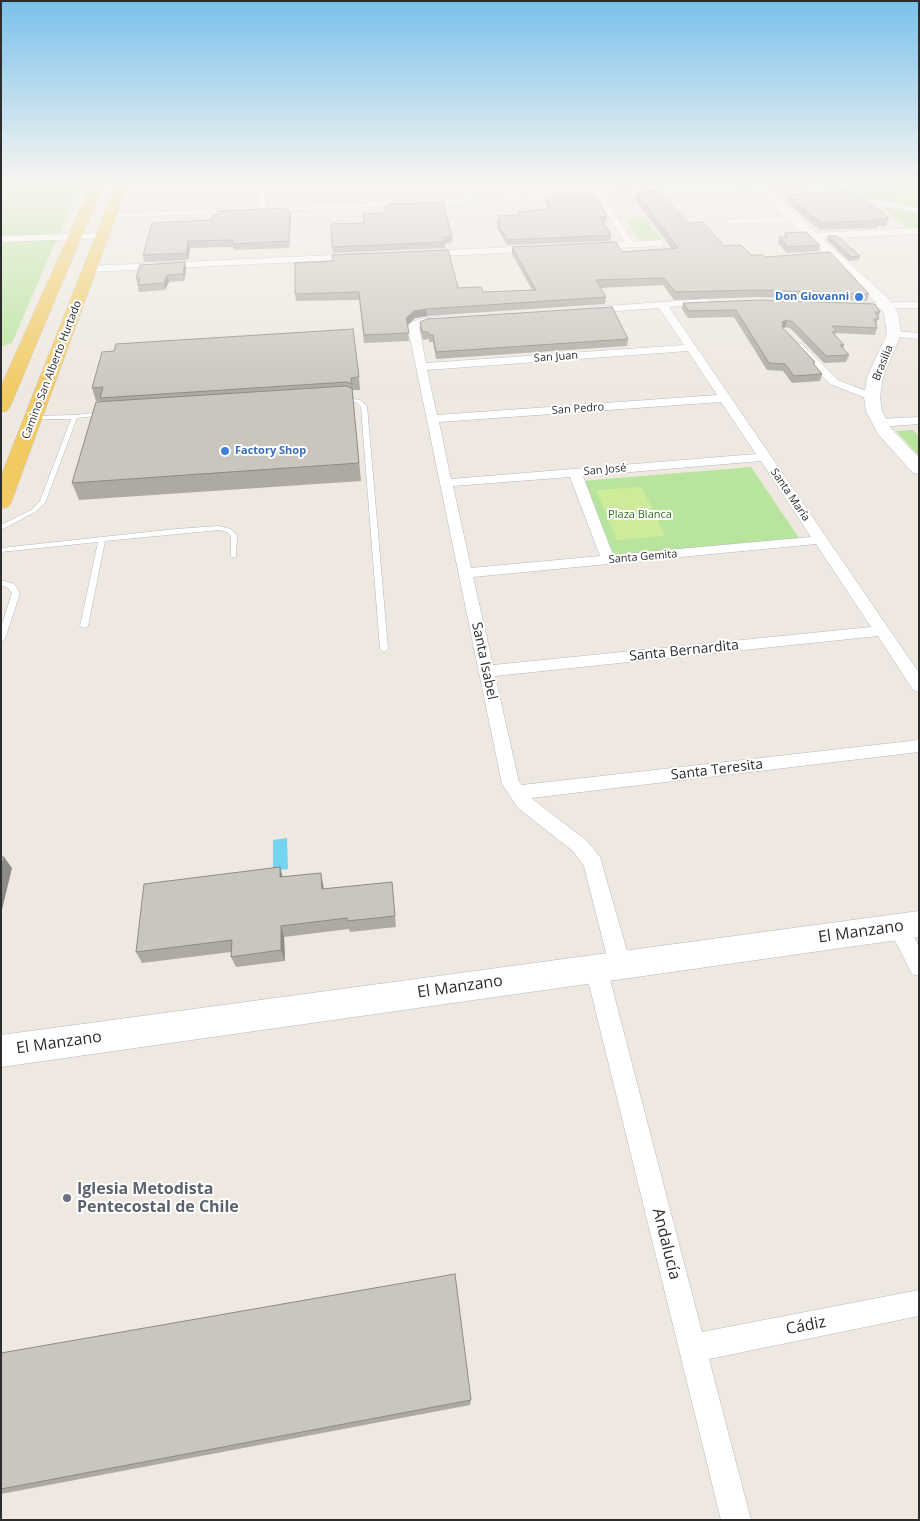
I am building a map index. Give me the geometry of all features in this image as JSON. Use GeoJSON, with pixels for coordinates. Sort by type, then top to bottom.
{"type":"FeatureCollection","features":[{"type":"Feature","properties":{"kind":"main road"},"geometry":{"type":"LineString","coordinates":[[1,407],[68,252]]}},
{"type":"Feature","properties":{"kind":"main road","name":"Camino San Alberto Hurtado"},"geometry":{"type":"LineString","coordinates":[[1,503],[96,252]]}},
{"type":"Feature","properties":{"kind":"street"},"geometry":{"type":"LineString","coordinates":[[420,254],[462,252]]}},
{"type":"Feature","properties":{"kind":"street","name":"Brasilia"},"geometry":{"type":"LineString","coordinates":[[825,252],[887,307],[893,317],[894,334],[876,377],[872,397],[874,411],[879,423],[919,469]]}},
{"type":"Feature","properties":{"kind":"street"},"geometry":{"type":"LineString","coordinates":[[90,269],[362,257]]}},
{"type":"Feature","properties":{"kind":"street"},"geometry":{"type":"LineString","coordinates":[[577,311],[718,302]]}},
{"type":"Feature","properties":{"kind":"street","name":"Santa María"},"geometry":{"type":"LineString","coordinates":[[662,305],[919,686]]}},
{"type":"Feature","properties":{"kind":"street"},"geometry":{"type":"LineString","coordinates":[[843,305],[887,307],[919,305]]}},
{"type":"Feature","properties":{"kind":"street","name":"Santa Isabel"},"geometry":{"type":"LineString","coordinates":[[455,319],[416,323],[413,328],[508,775],[516,793],[524,803],[580,846],[596,870],[608,966]]}},
{"type":"Feature","properties":{"kind":"street"},"geometry":{"type":"LineString","coordinates":[[894,334],[919,336]]}},
{"type":"Feature","properties":{"kind":"street"},"geometry":{"type":"LineString","coordinates":[[792,339],[834,382],[872,397]]}},
{"type":"Feature","properties":{"kind":"street","name":"San Juan"},"geometry":{"type":"LineString","coordinates":[[421,367],[691,348]]}},
{"type":"Feature","properties":{"kind":"street","name":"San Pedro"},"geometry":{"type":"LineString","coordinates":[[432,419],[725,398]]}},
{"type":"Feature","properties":{"kind":"street"},"geometry":{"type":"LineString","coordinates":[[879,423],[919,420]]}},
{"type":"Feature","properties":{"kind":"street","name":"San José"},"geometry":{"type":"LineString","coordinates":[[446,482],[765,457]]}},
{"type":"Feature","properties":{"kind":"street"},"geometry":{"type":"LineString","coordinates":[[574,472],[608,560]]}},
{"type":"Feature","properties":{"kind":"street","name":"Santa Gemita"},"geometry":{"type":"LineString","coordinates":[[465,574],[820,540]]}},
{"type":"Feature","properties":{"kind":"street","name":"Santa Bernardita"},"geometry":{"type":"LineString","coordinates":[[486,671],[882,631]]}},
{"type":"Feature","properties":{"kind":"street","name":"Santa Teresita"},"geometry":{"type":"LineString","coordinates":[[516,793],[919,746]]}},
{"type":"Feature","properties":{"kind":"street"},"geometry":{"type":"LineString","coordinates":[[909,926],[919,967]]}},
{"type":"Feature","properties":{"kind":"street","name":"El Manzano"},"geometry":{"type":"LineString","coordinates":[[1,1051],[909,926]]}},
{"type":"Feature","properties":{"kind":"street","name":"Andalucía"},"geometry":{"type":"LineString","coordinates":[[608,966],[692,1348],[736,1520]]}},
{"type":"Feature","properties":{"kind":"street","name":"Cádiz"},"geometry":{"type":"LineString","coordinates":[[692,1348],[919,1303]]}},
{"type":"Feature","properties":{"kind":"lane"},"geometry":{"type":"LineString","coordinates":[[338,399],[353,399],[364,406],[384,649]]}},
{"type":"Feature","properties":{"kind":"lane"},"geometry":{"type":"LineString","coordinates":[[34,416],[51,418],[111,414]]}},
{"type":"Feature","properties":{"kind":"lane"},"geometry":{"type":"LineString","coordinates":[[1,528],[33,511],[43,502],[75,417]]}},
{"type":"Feature","properties":{"kind":"lane"},"geometry":{"type":"LineString","coordinates":[[1,550],[219,528],[229,530],[234,536],[234,556]]}},
{"type":"Feature","properties":{"kind":"lane"},"geometry":{"type":"LineString","coordinates":[[84,626],[102,539]]}},
{"type":"Feature","properties":{"kind":"lane"},"geometry":{"type":"LineString","coordinates":[[1,582],[11,586],[16,592],[1,639]]}},
{"type":"Feature","properties":{"kind":"green space"},"geometry":{"type":"Polygon","coordinates":[[[1,252],[51,252],[12,343],[1,347],[1,252]]]}},
{"type":"Feature","properties":{"kind":"green space"},"geometry":{"type":"Polygon","coordinates":[[[913,430],[919,436],[919,456],[896,431],[913,430]]]}},
{"type":"Feature","properties":{"kind":"green space","name":"Plaza Blanca"},"geometry":{"type":"Polygon","coordinates":[[[751,467],[799,538],[614,555],[582,481],[751,467]]]}},
{"type":"Feature","properties":{"kind":"green space"},"geometry":{"type":"Polygon","coordinates":[[[642,487],[665,536],[617,540],[596,490],[642,487]]]}},
{"type":"Feature","properties":{"kind":"water"},"geometry":{"type":"Polygon","coordinates":[[[287,838],[288,869],[273,871],[273,840],[287,838]]]}},
{"type":"Feature","properties":{"kind":"building"},"geometry":{"type":"Polygon","coordinates":[[[144,252],[186,252],[186,253],[143,255],[144,252]]]}},
{"type":"Feature","properties":{"kind":"building"},"geometry":{"type":"Polygon","coordinates":[[[449,252],[458,288],[481,287],[483,292],[536,290],[515,252],[748,252],[751,255],[766,257],[830,252],[869,294],[760,290],[675,292],[664,278],[596,280],[606,297],[426,309],[414,311],[406,318],[409,333],[364,335],[359,292],[295,294],[295,263],[333,261],[332,255],[449,252]]]}},
{"type":"Feature","properties":{"kind":"building"},"geometry":{"type":"Polygon","coordinates":[[[846,252],[855,252],[860,256],[851,257],[846,252]]]}},
{"type":"Feature","properties":{"kind":"building"},"geometry":{"type":"Polygon","coordinates":[[[185,262],[183,274],[167,275],[164,283],[138,285],[140,278],[136,278],[140,265],[185,262]]]}},
{"type":"Feature","properties":{"kind":"building"},"geometry":{"type":"Polygon","coordinates":[[[760,300],[875,304],[880,312],[875,312],[879,319],[874,319],[877,328],[832,326],[837,331],[832,332],[844,345],[840,345],[849,355],[826,356],[793,322],[787,320],[782,322],[783,328],[815,362],[813,363],[822,374],[794,376],[785,364],[769,363],[736,310],[689,311],[683,303],[760,300]]]}},
{"type":"Feature","properties":{"kind":"building"},"geometry":{"type":"Polygon","coordinates":[[[612,307],[628,339],[436,352],[433,335],[429,335],[428,332],[422,332],[420,322],[427,319],[612,307]]]}},
{"type":"Feature","properties":{"kind":"building"},"geometry":{"type":"Polygon","coordinates":[[[353,329],[359,377],[351,378],[352,384],[347,382],[100,398],[103,387],[92,388],[102,352],[114,351],[116,344],[353,329]]]}},
{"type":"Feature","properties":{"kind":"building","name":"Factory Shop"},"geometry":{"type":"Polygon","coordinates":[[[346,386],[352,388],[359,463],[72,483],[96,402],[346,386]]]}},
{"type":"Feature","properties":{"kind":"building"},"geometry":{"type":"Polygon","coordinates":[[[280,867],[280,877],[321,873],[322,889],[392,882],[395,916],[347,921],[347,918],[281,926],[281,950],[231,957],[232,940],[136,952],[144,884],[280,867]]]}},
{"type":"Feature","properties":{"kind":"building"},"geometry":{"type":"Polygon","coordinates":[[[455,1274],[471,1400],[1,1489],[1,1353],[455,1274]]]}},
{"type":"Feature","properties":{"kind":"place","name":"Don Giovanni"},"geometry":{"type":"Point","coordinates":[859,297]}},
{"type":"Feature","properties":{"kind":"place","name":"Factory Shop"},"geometry":{"type":"Point","coordinates":[225,451]}},
{"type":"Feature","properties":{"kind":"place","name":"Iglesia Metodista Pentecostal de Chile"},"geometry":{"type":"Point","coordinates":[67,1198]}}]}
